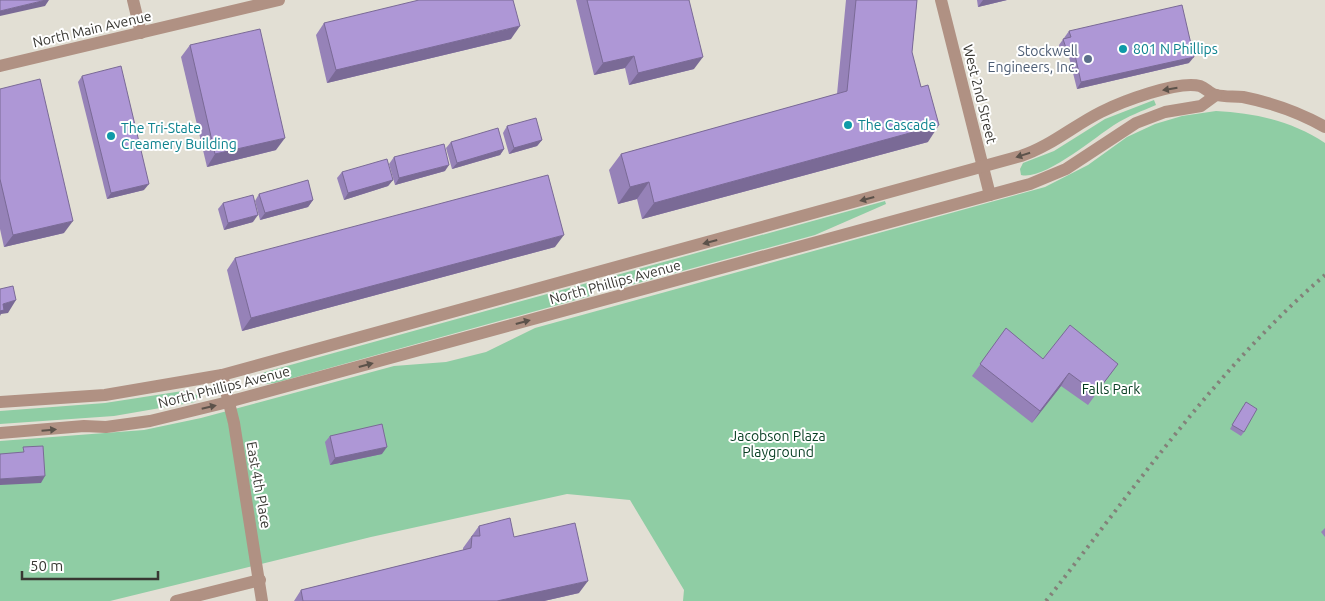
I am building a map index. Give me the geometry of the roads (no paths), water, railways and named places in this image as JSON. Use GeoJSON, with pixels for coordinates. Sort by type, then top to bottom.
{"type":"FeatureCollection","features":[{"type":"Feature","properties":{"kind":"street"},"geometry":{"type":"LineString","coordinates":[[133,0],[141,33]]}},
{"type":"Feature","properties":{"kind":"street","name":"North Main Avenue"},"geometry":{"type":"LineString","coordinates":[[0,66],[279,0]]}},
{"type":"Feature","properties":{"kind":"street","name":"West 2nd Street"},"geometry":{"type":"LineString","coordinates":[[941,0],[990,195]]}},
{"type":"Feature","properties":{"kind":"street","name":"North Phillips Avenue"},"geometry":{"type":"LineString","coordinates":[[0,402],[105,395],[222,376],[983,167],[1040,149],[1090,118],[1135,98],[1171,88],[1199,86],[1216,95],[1239,97],[1274,104],[1294,111],[1325,127]]}},
{"type":"Feature","properties":{"kind":"street","name":"North Phillips Avenue"},"geometry":{"type":"LineString","coordinates":[[0,433],[84,426],[106,427],[150,421],[228,402],[990,195],[1055,175],[1136,123],[1165,112],[1201,106],[1216,95]]}},
{"type":"Feature","properties":{"kind":"street","name":"East 4th Place"},"geometry":{"type":"LineString","coordinates":[[222,376],[260,580],[262,601]]}},
{"type":"Feature","properties":{"kind":"street"},"geometry":{"type":"LineString","coordinates":[[176,601],[260,580]]}},
{"type":"Feature","properties":{"kind":"railway"},"geometry":{"type":"LineString","coordinates":[[1046,601],[1144,473],[1212,389],[1248,349],[1325,275]]}},
{"type":"Feature","properties":{"kind":"place","name":"801 N Phillips"},"geometry":{"type":"Point","coordinates":[1123,49]}},
{"type":"Feature","properties":{"kind":"place","name":"Stockwell Engineers, Inc."},"geometry":{"type":"Point","coordinates":[1088,59]}},
{"type":"Feature","properties":{"kind":"place","name":"The Cascade"},"geometry":{"type":"Point","coordinates":[848,125]}},
{"type":"Feature","properties":{"kind":"place","name":"The Tri-State Creamery Building"},"geometry":{"type":"Point","coordinates":[111,136]}},
{"type":"Feature","properties":{"kind":"park label","name":"Falls Park"},"geometry":{"type":"Point","coordinates":[1111,389]}},
{"type":"Feature","properties":{"kind":"park label","name":"Jacobson Plaza Playground"},"geometry":{"type":"Point","coordinates":[778,444]}}]}
